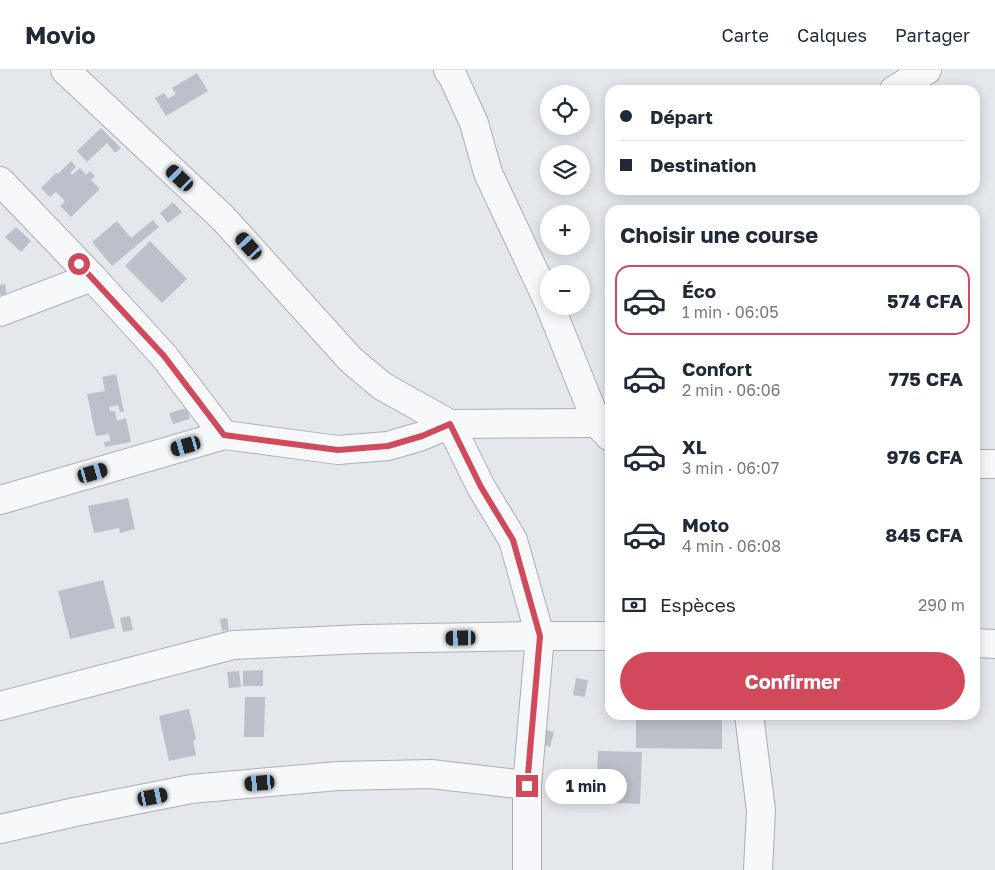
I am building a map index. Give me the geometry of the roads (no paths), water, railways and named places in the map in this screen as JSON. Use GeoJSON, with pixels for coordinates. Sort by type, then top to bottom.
{"type":"FeatureCollection","features":[{"type":"Feature","properties":{"kind":"street"},"geometry":{"type":"LineString","coordinates":[[66,70],[223,218],[351,360],[382,386],[450,424],[481,487],[513,540],[540,636],[527,786],[527,870]]}},
{"type":"Feature","properties":{"kind":"street"},"geometry":{"type":"LineString","coordinates":[[902,85],[928,70]]}},
{"type":"Feature","properties":{"kind":"street"},"geometry":{"type":"LineString","coordinates":[[456,72],[474,123],[488,173],[540,286]]}},
{"type":"Feature","properties":{"kind":"street"},"geometry":{"type":"LineString","coordinates":[[0,181],[164,356],[224,435]]}},
{"type":"Feature","properties":{"kind":"street"},"geometry":{"type":"LineString","coordinates":[[0,312],[92,278]]}},
{"type":"Feature","properties":{"kind":"street"},"geometry":{"type":"LineString","coordinates":[[0,500],[224,435],[338,450],[388,446],[422,436],[450,424],[604,430],[553,315]]}},
{"type":"Feature","properties":{"kind":"street"},"geometry":{"type":"LineString","coordinates":[[980,464],[995,464]]}},
{"type":"Feature","properties":{"kind":"street"},"geometry":{"type":"LineString","coordinates":[[0,706],[233,645],[363,640],[605,636]]}},
{"type":"Feature","properties":{"kind":"street"},"geometry":{"type":"LineString","coordinates":[[980,643],[995,644]]}},
{"type":"Feature","properties":{"kind":"street"},"geometry":{"type":"LineString","coordinates":[[750,720],[761,810],[758,870]]}},
{"type":"Feature","properties":{"kind":"street"},"geometry":{"type":"LineString","coordinates":[[0,829],[191,789],[328,777],[431,774],[527,786]]}}]}
